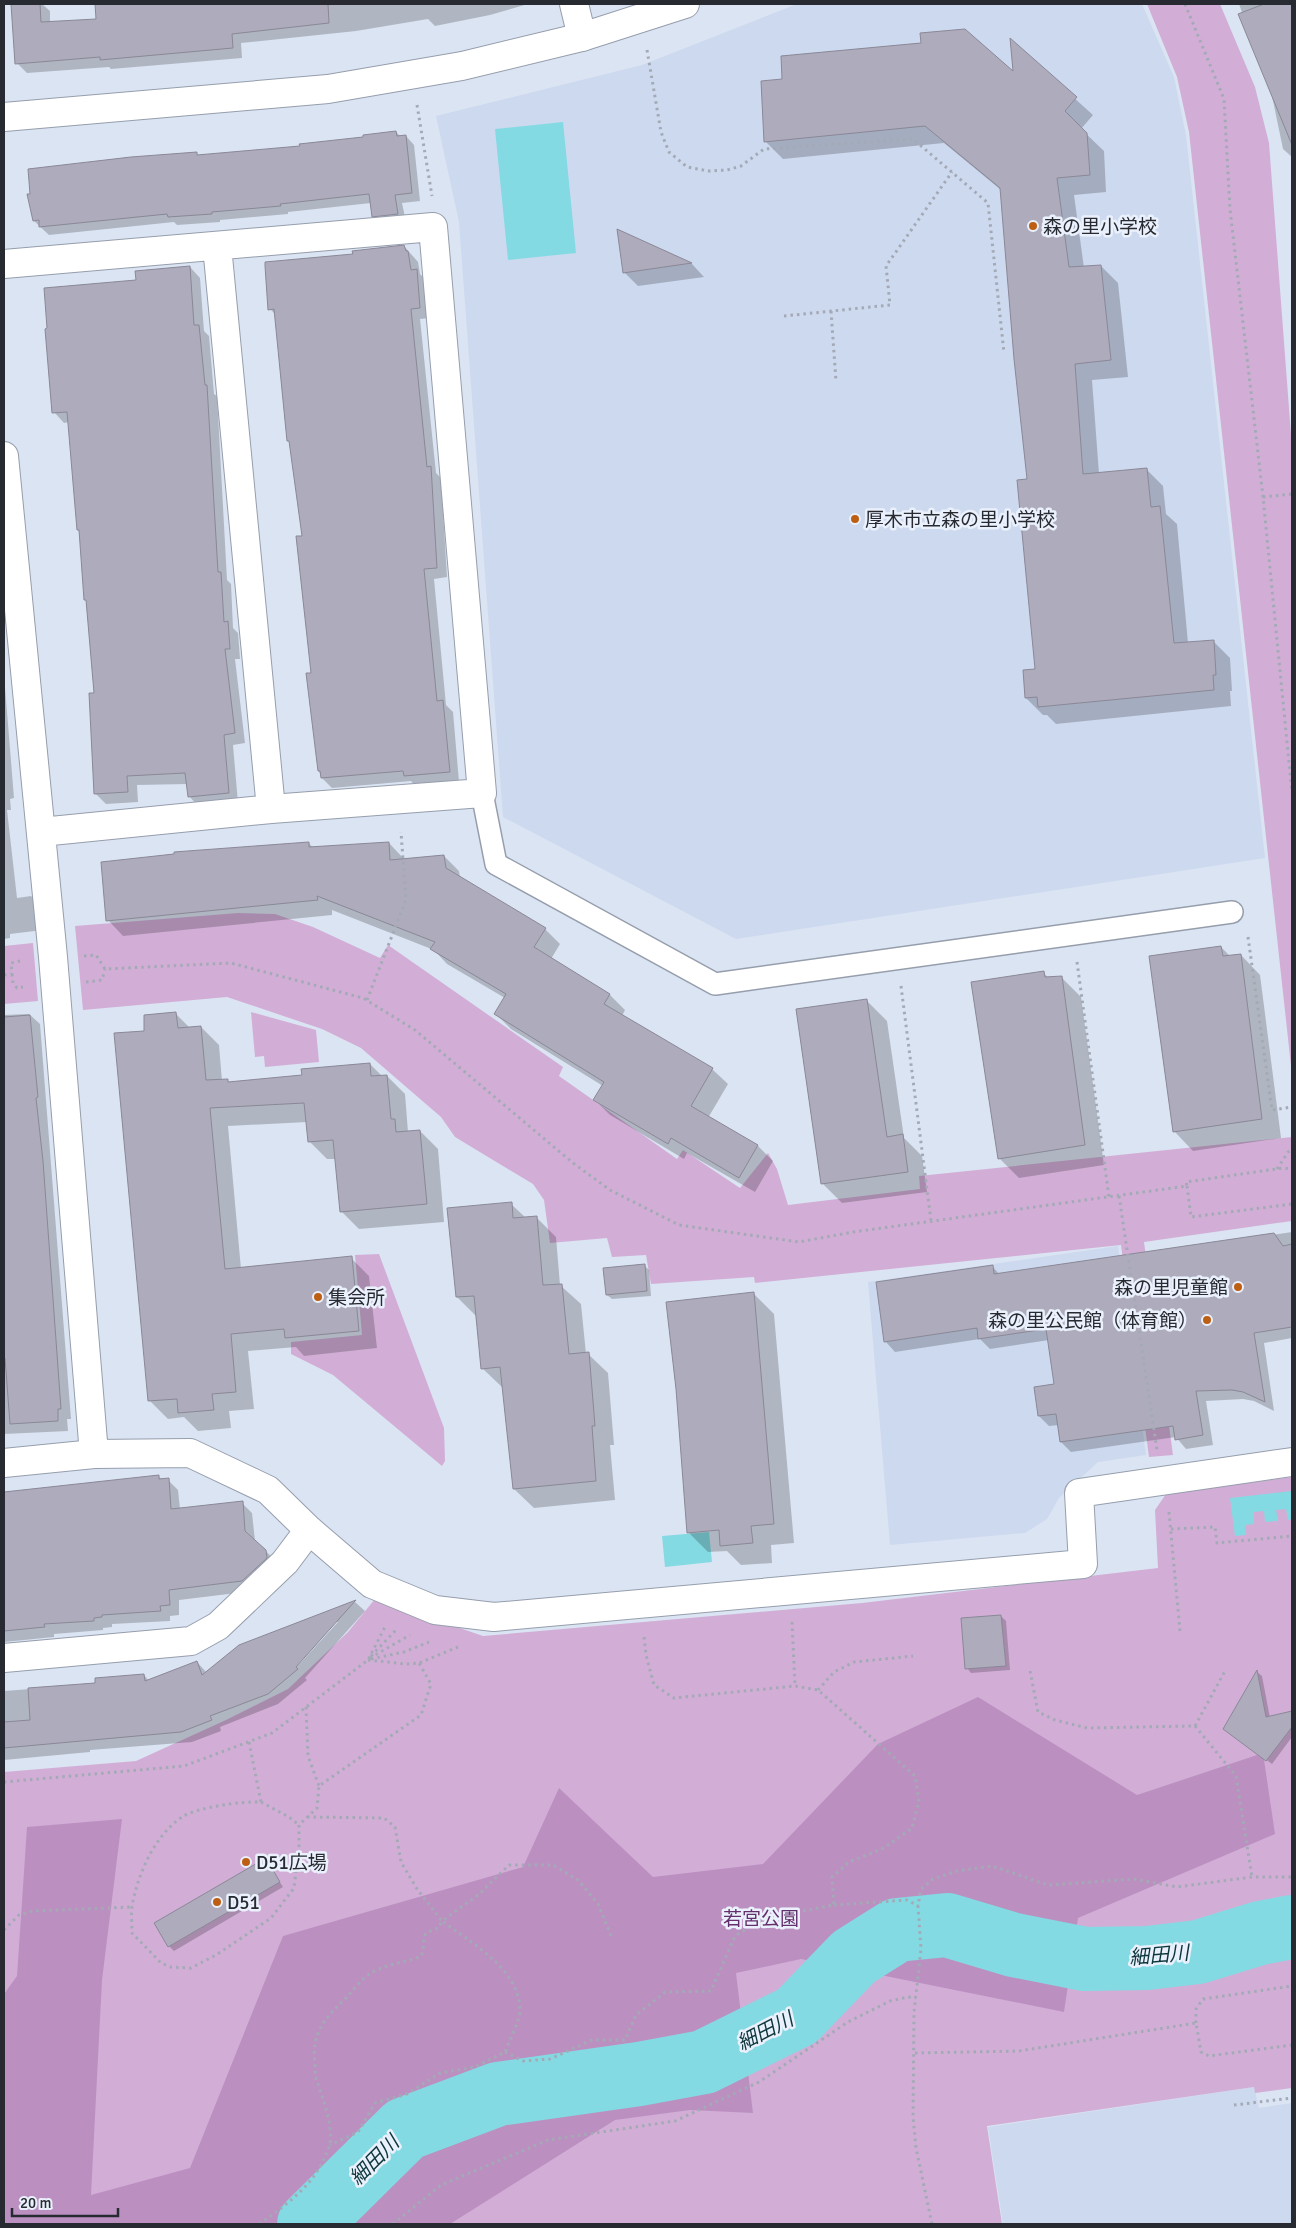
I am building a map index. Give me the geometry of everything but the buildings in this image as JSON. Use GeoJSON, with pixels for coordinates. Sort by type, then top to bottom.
{"type":"FeatureCollection","features":[{"type":"Feature","properties":{"kind":"street"},"geometry":{"type":"LineString","coordinates":[[574,4],[582,37]]}},
{"type":"Feature","properties":{"kind":"street"},"geometry":{"type":"LineString","coordinates":[[4,117],[328,89],[449,69],[582,37],[685,4]]}},
{"type":"Feature","properties":{"kind":"street"},"geometry":{"type":"LineString","coordinates":[[4,264],[433,226],[482,793],[271,809],[41,832]]}},
{"type":"Feature","properties":{"kind":"street"},"geometry":{"type":"LineString","coordinates":[[217,246],[271,809]]}},
{"type":"Feature","properties":{"kind":"street"},"geometry":{"type":"LineString","coordinates":[[4,456],[54,957],[94,1454]]}},
{"type":"Feature","properties":{"kind":"street"},"geometry":{"type":"LineString","coordinates":[[4,1463],[94,1454],[190,1453],[268,1490],[309,1530],[372,1584],[435,1610],[478,1615],[641,1604],[1083,1564],[1079,1493],[1292,1462]]}},
{"type":"Feature","properties":{"kind":"street"},"geometry":{"type":"LineString","coordinates":[[4,1658],[191,1641],[218,1626],[285,1562],[309,1530]]}},
{"type":"Feature","properties":{"kind":"lane"},"geometry":{"type":"LineString","coordinates":[[482,793],[496,864],[715,984],[1232,912]]}},
{"type":"Feature","properties":{"kind":"path"},"geometry":{"type":"LineString","coordinates":[[1185,4],[1224,99],[1230,209],[1292,793]]}},
{"type":"Feature","properties":{"kind":"path"},"geometry":{"type":"LineString","coordinates":[[646,49],[661,132],[669,152],[687,167],[727,170],[741,166],[764,149],[914,139],[988,203],[1004,354]]}},
{"type":"Feature","properties":{"kind":"path"},"geometry":{"type":"LineString","coordinates":[[417,102],[435,214],[433,226]]}},
{"type":"Feature","properties":{"kind":"path"},"geometry":{"type":"LineString","coordinates":[[784,316],[890,306],[886,266],[952,172]]}},
{"type":"Feature","properties":{"kind":"path"},"geometry":{"type":"LineString","coordinates":[[831,311],[836,381]]}},
{"type":"Feature","properties":{"kind":"path"},"geometry":{"type":"LineString","coordinates":[[1262,498],[1292,494]]}},
{"type":"Feature","properties":{"kind":"path"},"geometry":{"type":"LineString","coordinates":[[367,1000],[406,900],[398,799]]}},
{"type":"Feature","properties":{"kind":"path"},"geometry":{"type":"LineString","coordinates":[[1232,912],[1246,926],[1272,1110],[1292,1107]]}},
{"type":"Feature","properties":{"kind":"path"},"geometry":{"type":"LineString","coordinates":[[1073,934],[1109,1197]]}},
{"type":"Feature","properties":{"kind":"path"},"geometry":{"type":"LineString","coordinates":[[4,975],[12,974],[11,962],[54,957],[96,955],[105,969],[231,963],[367,1000],[415,1030],[588,1174],[610,1190],[679,1225],[799,1242],[853,1232],[1187,1186]]}},
{"type":"Feature","properties":{"kind":"path"},"geometry":{"type":"LineString","coordinates":[[897,958],[931,1221]]}},
{"type":"Feature","properties":{"kind":"path"},"geometry":{"type":"LineString","coordinates":[[1277,1169],[1288,1152],[1292,1150]]}},
{"type":"Feature","properties":{"kind":"path"},"geometry":{"type":"LineString","coordinates":[[1292,1169],[1277,1169],[1186,1182],[1191,1217],[1292,1204]]}},
{"type":"Feature","properties":{"kind":"path"},"geometry":{"type":"LineString","coordinates":[[1119,1196],[1171,1529],[1180,1631]]}},
{"type":"Feature","properties":{"kind":"path"},"geometry":{"type":"LineString","coordinates":[[1171,1529],[1215,1527],[1217,1543],[1292,1536]]}},
{"type":"Feature","properties":{"kind":"path"},"geometry":{"type":"LineString","coordinates":[[790,1590],[795,1686]]}},
{"type":"Feature","properties":{"kind":"path"},"geometry":{"type":"LineString","coordinates":[[4,1782],[184,1766],[272,1733],[368,1660],[410,1600]]}},
{"type":"Feature","properties":{"kind":"path"},"geometry":{"type":"LineString","coordinates":[[368,1660],[410,1600]]}},
{"type":"Feature","properties":{"kind":"path"},"geometry":{"type":"LineString","coordinates":[[641,1604],[646,1655],[654,1685],[674,1698],[795,1686],[818,1690],[915,1776],[919,1801],[912,1828],[884,1848],[849,1862],[832,1877],[834,1905]]}},
{"type":"Feature","properties":{"kind":"path"},"geometry":{"type":"LineString","coordinates":[[368,1660],[404,1652],[444,1636],[478,1615]]}},
{"type":"Feature","properties":{"kind":"path"},"geometry":{"type":"LineString","coordinates":[[368,1660],[406,1664],[419,1663],[466,1644],[478,1615]]}},
{"type":"Feature","properties":{"kind":"path"},"geometry":{"type":"LineString","coordinates":[[818,1690],[834,1672],[854,1662],[913,1656]]}},
{"type":"Feature","properties":{"kind":"path"},"geometry":{"type":"LineString","coordinates":[[319,1786],[421,1715],[431,1684],[419,1663]]}},
{"type":"Feature","properties":{"kind":"path"},"geometry":{"type":"LineString","coordinates":[[1030,1671],[1038,1712],[1055,1720],[1087,1728],[1195,1726]]}},
{"type":"Feature","properties":{"kind":"path"},"geometry":{"type":"LineString","coordinates":[[1195,1726],[1225,1671]]}},
{"type":"Feature","properties":{"kind":"path"},"geometry":{"type":"LineString","coordinates":[[299,1825],[261,1802],[245,1801],[183,1816],[168,1829],[145,1862],[132,1907],[132,1933],[162,1963],[170,1967],[192,1968],[216,1955],[272,1918],[294,1888],[300,1846],[299,1825],[306,1816],[317,1808],[319,1786],[308,1756],[306,1707]]}},
{"type":"Feature","properties":{"kind":"path"},"geometry":{"type":"LineString","coordinates":[[1195,1726],[1236,1776],[1252,1877]]}},
{"type":"Feature","properties":{"kind":"path"},"geometry":{"type":"LineString","coordinates":[[249,1742],[261,1802]]}},
{"type":"Feature","properties":{"kind":"path"},"geometry":{"type":"LineString","coordinates":[[306,1816],[384,1818],[395,1827],[401,1862],[416,1889],[442,1921],[489,1955],[512,1982],[520,2009],[505,2052],[475,2066],[440,2072],[407,2094],[374,2103],[358,2132],[330,2145]]}},
{"type":"Feature","properties":{"kind":"path"},"geometry":{"type":"LineString","coordinates":[[259,2224],[294,2200],[316,2173],[330,2145],[327,2108],[316,2081],[313,2052],[316,2034],[325,2019],[368,1975],[392,1964],[409,1961],[421,1956],[425,1948],[423,1938],[426,1933],[438,1928],[442,1921],[478,1895],[509,1865],[553,1865],[578,1880],[598,1904],[612,1938]]}},
{"type":"Feature","properties":{"kind":"path"},"geometry":{"type":"LineString","coordinates":[[932,2224],[916,2148],[913,2117],[916,1998],[921,1949],[918,1906],[921,1889],[934,1879],[957,1871],[992,1866],[1048,1885],[1134,1879],[1177,1887],[1252,1877],[1292,1877]]}},
{"type":"Feature","properties":{"kind":"path"},"geometry":{"type":"LineString","coordinates":[[505,2052],[523,2061],[550,2058],[592,2040],[625,2040],[636,2015],[665,1992],[711,1991],[735,1936],[762,1919],[834,1905],[907,1900],[918,1906]]}},
{"type":"Feature","properties":{"kind":"path"},"geometry":{"type":"LineString","coordinates":[[4,1930],[19,1915],[33,1910],[132,1907]]}},
{"type":"Feature","properties":{"kind":"path"},"geometry":{"type":"LineString","coordinates":[[1292,1986],[1203,1999],[1196,2009],[1196,2023],[1201,2052],[1209,2056],[1292,2045]]}},
{"type":"Feature","properties":{"kind":"path"},"geometry":{"type":"LineString","coordinates":[[393,2224],[441,2185],[548,2140],[675,2121],[759,2082],[848,2022],[890,2001],[908,1997],[916,1998]]}},
{"type":"Feature","properties":{"kind":"path"},"geometry":{"type":"LineString","coordinates":[[914,2053],[1019,2051],[1196,2023]]}},
{"type":"Feature","properties":{"kind":"path"},"geometry":{"type":"LineString","coordinates":[[1234,2106],[1292,2098]]}},
{"type":"Feature","properties":{"kind":"shaded area","name":"厚木市立森の里小学校"},"geometry":{"type":"Polygon","coordinates":[[[797,4],[1142,4],[1174,77],[1186,135],[1265,858],[736,939],[503,817],[459,222],[436,116],[642,65],[797,4]]]}},
{"type":"Feature","properties":{"kind":"shaded area"},"geometry":{"type":"Polygon","coordinates":[[[1118,1246],[1146,1455],[1098,1462],[1059,1498],[1047,1519],[1025,1533],[890,1545],[868,1282],[1118,1246]]]}},
{"type":"Feature","properties":{"kind":"shaded area"},"geometry":{"type":"Polygon","coordinates":[[[1254,2087],[1259,2108],[1292,2103],[1292,2224],[1003,2224],[988,2127],[1254,2087]]]}},
{"type":"Feature","properties":{"kind":"green space"},"geometry":{"type":"Polygon","coordinates":[[[1147,4],[1220,4],[1255,87],[1269,143],[1292,448],[1292,1075],[1189,132],[1177,77],[1147,4]]]}},
{"type":"Feature","properties":{"kind":"green space"},"geometry":{"type":"Polygon","coordinates":[[[238,913],[275,914],[313,927],[380,958],[388,945],[563,1067],[559,1076],[677,1159],[683,1150],[740,1188],[768,1153],[777,1169],[788,1205],[920,1189],[919,1176],[1292,1137],[1292,1221],[1144,1242],[1173,1455],[1149,1457],[1121,1245],[755,1283],[754,1277],[651,1284],[646,1255],[612,1257],[607,1238],[550,1243],[544,1200],[533,1184],[455,1137],[441,1117],[361,1048],[322,1029],[227,997],[83,1010],[75,926],[238,913]]]}},
{"type":"Feature","properties":{"kind":"green space"},"geometry":{"type":"Polygon","coordinates":[[[33,943],[38,1001],[4,1004],[4,946],[33,943]]]}},
{"type":"Feature","properties":{"kind":"green space"},"geometry":{"type":"Polygon","coordinates":[[[251,1012],[316,1030],[319,1062],[265,1067],[264,1056],[255,1057],[251,1012]]]}},
{"type":"Feature","properties":{"kind":"green space"},"geometry":{"type":"Polygon","coordinates":[[[379,1254],[444,1428],[445,1461],[442,1466],[333,1375],[291,1354],[291,1342],[362,1335],[355,1255],[379,1254]]]}},
{"type":"Feature","properties":{"kind":"green space","name":"若宮公園"},"geometry":{"type":"Polygon","coordinates":[[[1292,1477],[1292,2088],[1255,2093],[1254,2087],[987,2126],[1002,2224],[4,2224],[4,1772],[136,1761],[226,1720],[288,1689],[348,1632],[375,1599],[483,1636],[862,1603],[1158,1568],[1155,1510],[1166,1494],[1292,1477]]]}},
{"type":"Feature","properties":{"kind":"green space"},"geometry":{"type":"Polygon","coordinates":[[[978,1697],[1137,1795],[1263,1753],[1275,1834],[1078,1918],[1064,2012],[801,1959],[736,1973],[753,2113],[690,2110],[615,2120],[450,2224],[4,2224],[4,1994],[17,1976],[27,1827],[122,1819],[102,1980],[91,2195],[190,2168],[283,1936],[523,1867],[559,1788],[653,1877],[763,1864],[878,1744],[978,1697]]]}},
{"type":"Feature","properties":{"kind":"water"},"geometry":{"type":"Polygon","coordinates":[[[563,122],[576,253],[508,260],[495,129],[563,122]]]}},
{"type":"Feature","properties":{"kind":"water"},"geometry":{"type":"Polygon","coordinates":[[[1292,1491],[1292,1519],[1288,1520],[1286,1509],[1276,1510],[1278,1521],[1265,1522],[1264,1511],[1254,1512],[1254,1524],[1245,1525],[1246,1535],[1235,1536],[1230,1498],[1292,1491]]]}},
{"type":"Feature","properties":{"kind":"water"},"geometry":{"type":"Polygon","coordinates":[[[709,1532],[712,1562],[665,1567],[662,1536],[709,1532]]]}},
{"type":"Feature","properties":{"kind":"waterway","name":"細田川"},"geometry":{"type":"LineString","coordinates":[[309,2224],[405,2129],[498,2094],[639,2074],[704,2062],[797,2016],[854,1957],[897,1930],[947,1925],[1014,1945],[1085,1959],[1147,1958],[1198,1952],[1260,1933],[1292,1927]]}},
{"type":"Feature","properties":{"kind":"place","name":"森の里小学校"},"geometry":{"type":"Point","coordinates":[1033,226]}},
{"type":"Feature","properties":{"kind":"place","name":"厚木市立森の里小学校"},"geometry":{"type":"Point","coordinates":[855,519]}},
{"type":"Feature","properties":{"kind":"place","name":"森の里児童館"},"geometry":{"type":"Point","coordinates":[1238,1287]}},
{"type":"Feature","properties":{"kind":"place","name":"集会所"},"geometry":{"type":"Point","coordinates":[318,1297]}},
{"type":"Feature","properties":{"kind":"place","name":"森の里公民館（体育館）"},"geometry":{"type":"Point","coordinates":[1207,1320]}},
{"type":"Feature","properties":{"kind":"place","name":"D51広場"},"geometry":{"type":"Point","coordinates":[246,1862]}},
{"type":"Feature","properties":{"kind":"place","name":"D51"},"geometry":{"type":"Point","coordinates":[217,1902]}}]}
